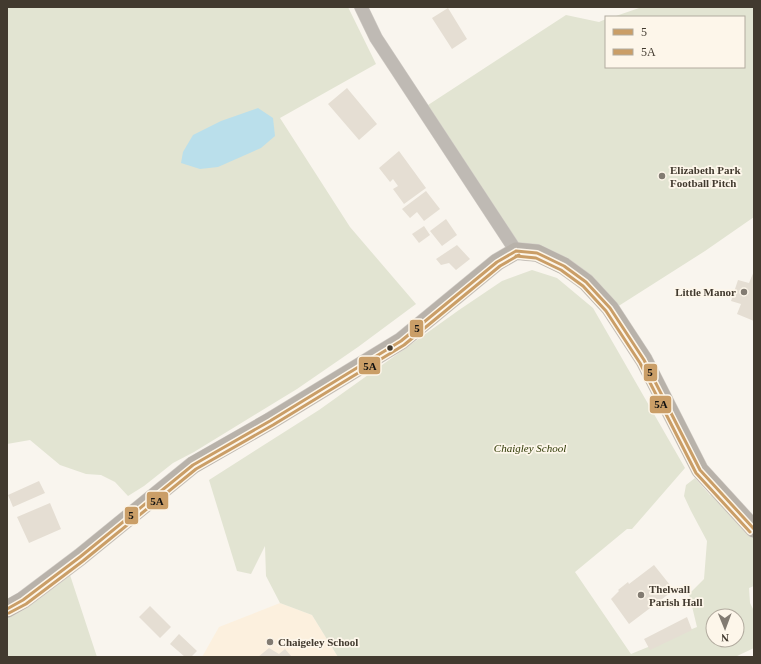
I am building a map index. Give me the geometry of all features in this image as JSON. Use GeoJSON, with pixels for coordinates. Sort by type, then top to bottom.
{"type":"FeatureCollection","features":[{"type":"Feature","properties":{"kind":"main road"},"geometry":{"type":"LineString","coordinates":[[7,610],[23,600],[80,557],[193,465],[270,421],[401,341],[496,262],[516,251],[537,253],[564,266],[586,282],[610,308],[644,360],[700,470],[754,529]]}},
{"type":"Feature","properties":{"kind":"street"},"geometry":{"type":"LineString","coordinates":[[361,7],[376,38],[516,251]]}},
{"type":"Feature","properties":{"kind":"shaded area","name":"Chaigeley School"},"geometry":{"type":"Polygon","coordinates":[[[280,603],[312,615],[338,657],[202,657],[219,627],[280,603]]]}},
{"type":"Feature","properties":{"kind":"green space"},"geometry":{"type":"Polygon","coordinates":[[[7,7],[348,7],[376,64],[280,118],[350,227],[416,304],[358,347],[297,389],[194,452],[173,463],[144,486],[128,496],[115,482],[101,475],[86,474],[60,465],[30,440],[7,444],[7,7]]]}},
{"type":"Feature","properties":{"kind":"green space"},"geometry":{"type":"Polygon","coordinates":[[[642,7],[754,7],[754,217],[705,251],[617,307],[550,252],[524,243],[508,248],[425,107],[566,15],[599,22],[605,19],[605,68],[745,68],[745,16],[616,16],[642,7]]]}},
{"type":"Feature","properties":{"kind":"green space","name":"Chaigley School"},"geometry":{"type":"Polygon","coordinates":[[[532,270],[557,278],[593,308],[685,468],[632,529],[627,529],[575,572],[631,654],[697,627],[689,594],[704,579],[707,541],[684,496],[686,485],[695,478],[710,495],[728,501],[754,526],[754,586],[749,588],[750,603],[754,611],[754,648],[735,657],[338,657],[312,615],[280,603],[266,576],[265,546],[251,574],[237,571],[209,480],[319,410],[502,281],[532,270]]]}},
{"type":"Feature","properties":{"kind":"green space"},"geometry":{"type":"Polygon","coordinates":[[[70,575],[97,657],[7,657],[7,619],[24,609],[70,575]]]}},
{"type":"Feature","properties":{"kind":"water"},"geometry":{"type":"Polygon","coordinates":[[[258,108],[273,118],[275,136],[261,148],[218,167],[200,169],[181,163],[183,152],[193,135],[221,121],[258,108]]]}},
{"type":"Feature","properties":{"kind":"building"},"geometry":{"type":"Polygon","coordinates":[[[448,8],[467,39],[452,49],[432,18],[448,8]]]}},
{"type":"Feature","properties":{"kind":"building"},"geometry":{"type":"Polygon","coordinates":[[[347,88],[377,124],[359,140],[328,104],[347,88]]]}},
{"type":"Feature","properties":{"kind":"building"},"geometry":{"type":"Polygon","coordinates":[[[399,151],[426,188],[404,204],[393,189],[398,186],[393,179],[390,182],[379,168],[399,151]]]}},
{"type":"Feature","properties":{"kind":"building"},"geometry":{"type":"Polygon","coordinates":[[[426,191],[440,209],[424,221],[417,212],[410,218],[402,209],[426,191]]]}},
{"type":"Feature","properties":{"kind":"building"},"geometry":{"type":"Polygon","coordinates":[[[446,219],[457,235],[442,246],[430,231],[446,219]]]}},
{"type":"Feature","properties":{"kind":"building"},"geometry":{"type":"Polygon","coordinates":[[[424,226],[430,235],[419,243],[412,234],[424,226]]]}},
{"type":"Feature","properties":{"kind":"building"},"geometry":{"type":"Polygon","coordinates":[[[457,245],[470,259],[456,270],[449,263],[441,265],[436,259],[457,245]]]}},
{"type":"Feature","properties":{"kind":"building","name":"Little Manor"},"geometry":{"type":"Polygon","coordinates":[[[754,271],[754,321],[737,314],[741,304],[731,301],[738,280],[749,283],[754,271]]]}},
{"type":"Feature","properties":{"kind":"building"},"geometry":{"type":"Polygon","coordinates":[[[39,481],[45,493],[13,507],[8,495],[39,481]]]}},
{"type":"Feature","properties":{"kind":"building"},"geometry":{"type":"Polygon","coordinates":[[[50,503],[61,529],[29,543],[17,517],[50,503]]]}},
{"type":"Feature","properties":{"kind":"building","name":"Thelwall Parish Hall"},"geometry":{"type":"Polygon","coordinates":[[[654,565],[674,590],[629,624],[611,599],[619,591],[618,590],[628,582],[629,584],[654,565]]]}},
{"type":"Feature","properties":{"kind":"building"},"geometry":{"type":"Polygon","coordinates":[[[150,606],[171,627],[160,638],[139,617],[150,606]]]}},
{"type":"Feature","properties":{"kind":"building"},"geometry":{"type":"Polygon","coordinates":[[[687,617],[692,630],[650,650],[644,639],[687,617]]]}},
{"type":"Feature","properties":{"kind":"building"},"geometry":{"type":"Polygon","coordinates":[[[179,634],[197,651],[191,657],[185,657],[170,644],[179,634]]]}},
{"type":"Feature","properties":{"kind":"building"},"geometry":{"type":"Polygon","coordinates":[[[269,648],[279,654],[285,649],[292,657],[258,657],[269,648]]]}},
{"type":"Feature","properties":{"kind":"transit line","name":"5"},"geometry":{"type":"LineString","coordinates":[[516,251],[537,253],[564,266],[586,282],[610,308],[644,360],[700,470],[754,529]]}},
{"type":"Feature","properties":{"kind":"transit line","name":"5"},"geometry":{"type":"LineString","coordinates":[[7,609],[23,600],[80,557],[193,465],[270,421],[401,341],[497,262],[516,251]]}},
{"type":"Feature","properties":{"kind":"transit line","name":"5A"},"geometry":{"type":"LineString","coordinates":[[9,613],[26,604],[83,561],[196,469],[273,425],[404,345],[500,266],[519,255]]}},
{"type":"Feature","properties":{"kind":"transit line","name":"5A"},"geometry":{"type":"LineString","coordinates":[[516,256],[536,258],[561,270],[583,286],[606,311],[640,363],[696,473],[750,532]]}},
{"type":"Feature","properties":{"kind":"place","name":"Elizabeth Park Football Pitch"},"geometry":{"type":"Point","coordinates":[662,176]}},
{"type":"Feature","properties":{"kind":"place","name":"Little Manor"},"geometry":{"type":"Point","coordinates":[744,292]}},
{"type":"Feature","properties":{"kind":"place","name":"Thelwall Parish Hall"},"geometry":{"type":"Point","coordinates":[641,595]}},
{"type":"Feature","properties":{"kind":"place","name":"Chaigeley School"},"geometry":{"type":"Point","coordinates":[270,642]}}]}
